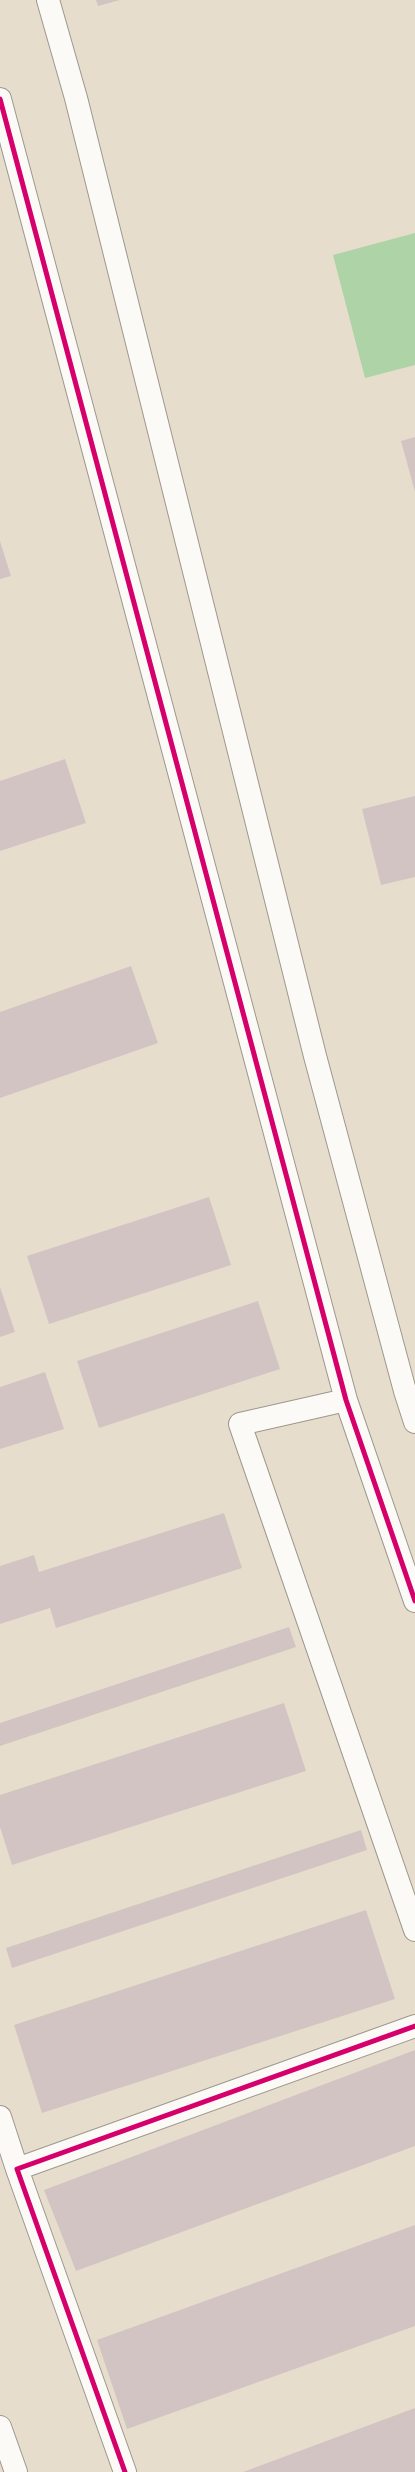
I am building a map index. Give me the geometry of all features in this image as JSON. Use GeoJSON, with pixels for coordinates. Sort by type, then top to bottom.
{"type":"FeatureCollection","features":[{"type":"Feature","properties":{"kind":"street"},"geometry":{"type":"LineString","coordinates":[[48,0],[76,98],[315,1056],[405,1391],[415,1422]]}},
{"type":"Feature","properties":{"kind":"street"},"geometry":{"type":"LineString","coordinates":[[0,99],[346,1400],[415,1601]]}},
{"type":"Feature","properties":{"kind":"street"},"geometry":{"type":"LineString","coordinates":[[346,1400],[240,1424],[415,1930]]}},
{"type":"Feature","properties":{"kind":"street"},"geometry":{"type":"LineString","coordinates":[[17,2169],[415,2026]]}},
{"type":"Feature","properties":{"kind":"street"},"geometry":{"type":"LineString","coordinates":[[0,2117],[17,2169],[125,2472]]}},
{"type":"Feature","properties":{"kind":"street"},"geometry":{"type":"LineString","coordinates":[[0,2427],[16,2472]]}},
{"type":"Feature","properties":{"kind":"green space"},"geometry":{"type":"Polygon","coordinates":[[[415,233],[415,365],[365,378],[333,255],[415,233]]]}},
{"type":"Feature","properties":{"kind":"building"},"geometry":{"type":"Polygon","coordinates":[[[96,0],[120,0],[98,6],[96,0]]]}},
{"type":"Feature","properties":{"kind":"building"},"geometry":{"type":"Polygon","coordinates":[[[415,437],[415,492],[401,441],[415,437]]]}},
{"type":"Feature","properties":{"kind":"building"},"geometry":{"type":"Polygon","coordinates":[[[0,541],[11,576],[0,579],[0,541]]]}},
{"type":"Feature","properties":{"kind":"building"},"geometry":{"type":"Polygon","coordinates":[[[65,759],[86,823],[0,851],[0,781],[65,759]]]}},
{"type":"Feature","properties":{"kind":"building"},"geometry":{"type":"Polygon","coordinates":[[[415,796],[415,877],[381,885],[362,809],[415,796]]]}},
{"type":"Feature","properties":{"kind":"building"},"geometry":{"type":"Polygon","coordinates":[[[131,966],[158,1043],[0,1098],[0,1012],[131,966]]]}},
{"type":"Feature","properties":{"kind":"building"},"geometry":{"type":"Polygon","coordinates":[[[209,1197],[231,1265],[49,1324],[27,1256],[209,1197]]]}},
{"type":"Feature","properties":{"kind":"building"},"geometry":{"type":"Polygon","coordinates":[[[0,1287],[15,1332],[0,1337],[0,1287]]]}},
{"type":"Feature","properties":{"kind":"building"},"geometry":{"type":"Polygon","coordinates":[[[258,1301],[280,1369],[99,1428],[77,1361],[258,1301]]]}},
{"type":"Feature","properties":{"kind":"building"},"geometry":{"type":"Polygon","coordinates":[[[45,1372],[64,1429],[0,1449],[0,1387],[45,1372]]]}},
{"type":"Feature","properties":{"kind":"building"},"geometry":{"type":"Polygon","coordinates":[[[224,1513],[242,1568],[56,1628],[50,1608],[0,1624],[0,1566],[34,1555],[39,1572],[224,1513]]]}},
{"type":"Feature","properties":{"kind":"building"},"geometry":{"type":"Polygon","coordinates":[[[289,1627],[296,1647],[0,1746],[0,1723],[289,1627]]]}},
{"type":"Feature","properties":{"kind":"building"},"geometry":{"type":"Polygon","coordinates":[[[284,1703],[306,1771],[12,1865],[0,1827],[0,1795],[284,1703]]]}},
{"type":"Feature","properties":{"kind":"building"},"geometry":{"type":"Polygon","coordinates":[[[361,1830],[367,1850],[12,1968],[6,1948],[361,1830]]]}},
{"type":"Feature","properties":{"kind":"building"},"geometry":{"type":"Polygon","coordinates":[[[366,1910],[395,1999],[42,2113],[14,2025],[366,1910]]]}},
{"type":"Feature","properties":{"kind":"building"},"geometry":{"type":"Polygon","coordinates":[[[415,2050],[415,2146],[76,2271],[44,2190],[415,2050]]]}},
{"type":"Feature","properties":{"kind":"building"},"geometry":{"type":"Polygon","coordinates":[[[415,2225],[415,2326],[127,2429],[97,2340],[415,2225]]]}},
{"type":"Feature","properties":{"kind":"building"},"geometry":{"type":"Polygon","coordinates":[[[415,2408],[415,2472],[243,2472],[415,2408]]]}},
{"type":"Feature","properties":{"kind":"cycle path"},"geometry":{"type":"LineString","coordinates":[[0,99],[346,1400],[415,1601]]}},
{"type":"Feature","properties":{"kind":"cycle path"},"geometry":{"type":"LineString","coordinates":[[125,2472],[17,2169],[415,2026]]}}]}
